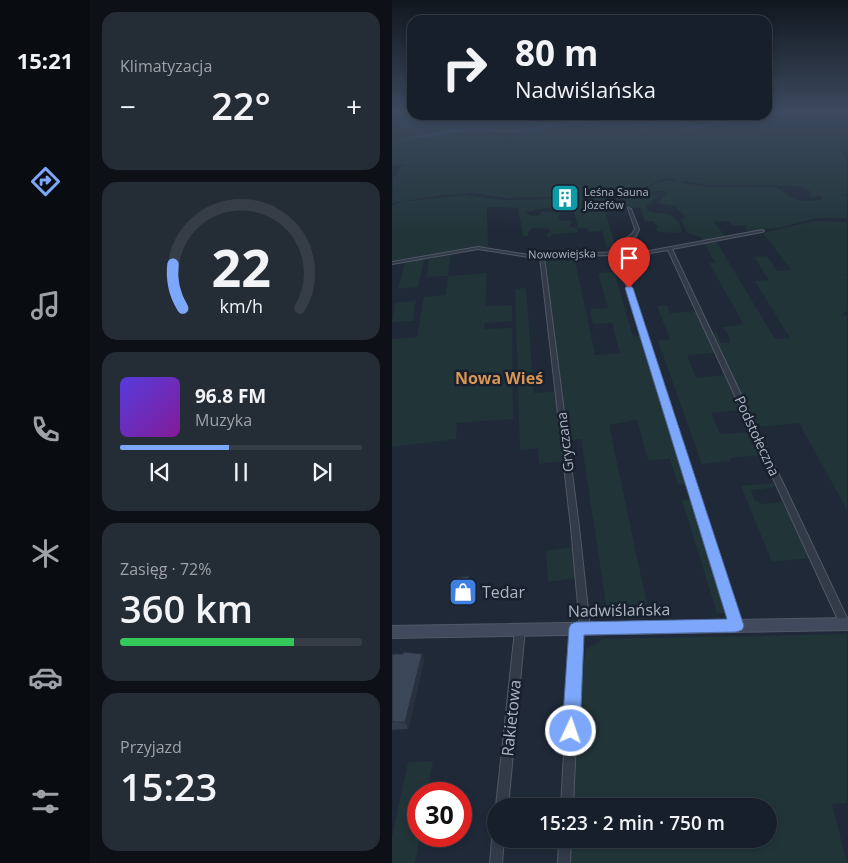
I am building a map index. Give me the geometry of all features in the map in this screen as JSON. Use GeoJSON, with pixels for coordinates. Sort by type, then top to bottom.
{"type":"FeatureCollection","features":[{"type":"Feature","properties":{"kind":"main road","name":"Nadwiślańska"},"geometry":{"type":"LineString","coordinates":[[392,632],[846,624]]}},
{"type":"Feature","properties":{"kind":"street"},"geometry":{"type":"LineString","coordinates":[[628,253],[624,240],[634,235],[637,229],[629,209]]}},
{"type":"Feature","properties":{"kind":"street","name":"Nowowiejska"},"geometry":{"type":"LineString","coordinates":[[392,263],[478,248],[523,256],[644,253],[762,231]]}},
{"type":"Feature","properties":{"kind":"street","name":"Podstołeczna"},"geometry":{"type":"LineString","coordinates":[[670,249],[846,624]]}},
{"type":"Feature","properties":{"kind":"street","name":"Gryczana"},"geometry":{"type":"LineString","coordinates":[[542,256],[570,479],[581,628],[568,798]]}},
{"type":"Feature","properties":{"kind":"street"},"geometry":{"type":"LineString","coordinates":[[624,271],[736,626]]}},
{"type":"Feature","properties":{"kind":"street","name":"Rakietowa"},"geometry":{"type":"LineString","coordinates":[[503,798],[520,630]]}},
{"type":"Feature","properties":{"kind":"street"},"geometry":{"type":"LineString","coordinates":[[496,863],[497,848]]}},
{"type":"Feature","properties":{"kind":"street"},"geometry":{"type":"LineString","coordinates":[[564,863],[565,848]]}},
{"type":"Feature","properties":{"kind":"green space"},"geometry":{"type":"Polygon","coordinates":[[[392,150],[841,150],[847,159],[847,195],[841,196],[847,196],[847,218],[817,218],[779,228],[748,231],[744,225],[732,226],[729,221],[714,222],[726,237],[703,241],[700,237],[687,233],[680,219],[685,217],[675,206],[657,203],[668,192],[657,191],[651,193],[655,196],[665,194],[646,204],[648,211],[672,216],[676,219],[682,231],[680,233],[659,232],[656,230],[657,226],[654,221],[645,221],[640,208],[626,207],[623,196],[659,182],[679,180],[667,178],[618,197],[602,200],[617,252],[608,252],[602,231],[588,232],[587,228],[578,229],[572,200],[555,197],[508,198],[472,193],[392,203],[393,179],[400,167],[407,164],[392,166],[392,150]],[[684,181],[682,183],[710,187],[776,187],[796,200],[811,201],[822,199],[821,196],[809,198],[811,192],[802,187],[708,185],[684,181]]]}},
{"type":"Feature","properties":{"kind":"green space"},"geometry":{"type":"Polygon","coordinates":[[[464,195],[503,200],[551,199],[554,201],[554,207],[525,212],[532,216],[539,215],[542,211],[561,213],[558,216],[560,221],[572,221],[569,226],[577,228],[578,232],[550,235],[549,239],[546,235],[550,232],[549,229],[533,228],[528,232],[528,236],[523,236],[518,208],[487,207],[488,247],[477,246],[392,261],[392,206],[401,202],[464,195]]]}},
{"type":"Feature","properties":{"kind":"green space"},"geometry":{"type":"Polygon","coordinates":[[[813,221],[847,222],[847,274],[842,274],[847,275],[847,310],[841,316],[847,315],[847,510],[799,423],[756,427],[711,331],[716,332],[721,343],[730,343],[727,332],[722,327],[744,325],[709,263],[715,263],[704,243],[716,241],[775,339],[790,338],[755,281],[769,280],[754,257],[767,256],[777,271],[791,270],[763,233],[813,221]]]}},
{"type":"Feature","properties":{"kind":"green space"},"geometry":{"type":"Polygon","coordinates":[[[450,254],[448,276],[427,277],[429,259],[450,254]]]}},
{"type":"Feature","properties":{"kind":"green space"},"geometry":{"type":"Polygon","coordinates":[[[574,256],[595,355],[620,353],[612,323],[593,324],[590,309],[608,308],[598,273],[614,272],[633,336],[643,336],[691,484],[678,485],[670,459],[648,460],[637,420],[609,425],[649,614],[608,617],[581,439],[569,440],[544,257],[574,256]]]}},
{"type":"Feature","properties":{"kind":"green space"},"geometry":{"type":"Polygon","coordinates":[[[420,259],[424,261],[418,287],[398,289],[405,262],[420,259]]]}},
{"type":"Feature","properties":{"kind":"green space"},"geometry":{"type":"Polygon","coordinates":[[[487,273],[485,306],[512,305],[512,321],[485,323],[484,329],[512,328],[513,419],[457,423],[456,439],[392,447],[392,339],[417,337],[424,297],[446,295],[448,276],[487,273]]]}},
{"type":"Feature","properties":{"kind":"green space"},"geometry":{"type":"Polygon","coordinates":[[[526,288],[534,393],[556,391],[565,461],[539,464],[538,448],[520,450],[515,289],[526,288]]]}},
{"type":"Feature","properties":{"kind":"green space"},"geometry":{"type":"Polygon","coordinates":[[[416,299],[413,321],[392,322],[395,303],[416,299]]]}},
{"type":"Feature","properties":{"kind":"green space"},"geometry":{"type":"Polygon","coordinates":[[[667,305],[670,313],[696,311],[715,353],[687,355],[696,378],[726,375],[742,410],[711,413],[720,434],[752,432],[763,455],[730,458],[730,461],[702,464],[658,341],[670,339],[657,306],[667,305]]]}},
{"type":"Feature","properties":{"kind":"green space"},"geometry":{"type":"Polygon","coordinates":[[[773,483],[775,487],[751,490],[754,500],[762,504],[782,502],[810,558],[772,562],[741,486],[773,483]]]}},
{"type":"Feature","properties":{"kind":"green space"},"geometry":{"type":"Polygon","coordinates":[[[695,499],[731,613],[717,613],[682,500],[695,499]]]}},
{"type":"Feature","properties":{"kind":"green space"},"geometry":{"type":"Polygon","coordinates":[[[573,547],[576,578],[548,582],[546,551],[573,547]]]}},
{"type":"Feature","properties":{"kind":"green space"},"geometry":{"type":"Polygon","coordinates":[[[847,634],[847,803],[832,804],[847,863],[569,863],[570,848],[777,848],[777,798],[571,798],[574,744],[586,649],[604,639],[847,634]]]}},
{"type":"Feature","properties":{"kind":"green space"},"geometry":{"type":"Polygon","coordinates":[[[433,761],[429,782],[407,782],[407,847],[418,847],[415,863],[392,863],[392,837],[408,762],[433,761]]]}},
{"type":"Feature","properties":{"kind":"building","name":"Tedar"},"geometry":{"type":"Polygon","coordinates":[[[469,576],[468,600],[458,601],[456,599],[457,578],[469,576]]]}},
{"type":"Feature","properties":{"kind":"building"},"geometry":{"type":"Polygon","coordinates":[[[404,652],[422,654],[405,722],[392,722],[392,654],[403,654],[404,652]]]}},
{"type":"Feature","properties":{"kind":"place","name":"Leśna Sauna Józefów"},"geometry":{"type":"Point","coordinates":[565,198]}},
{"type":"Feature","properties":{"kind":"place","name":"Tedar"},"geometry":{"type":"Point","coordinates":[463,592]}},
{"type":"Feature","properties":{"kind":"district","name":"Nowa Wieś"},"geometry":{"type":"Point","coordinates":[499,378]}},
{"type":"Feature","properties":{"kind":"route"},"geometry":{"type":"LineString","coordinates":[[571,731],[576,628],[736,626],[734,613],[703,515],[629,288]]}}]}
